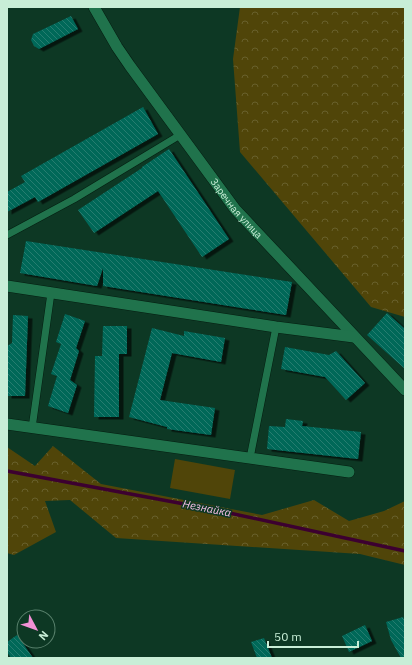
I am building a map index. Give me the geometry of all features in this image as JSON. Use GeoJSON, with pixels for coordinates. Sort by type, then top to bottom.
{"type":"FeatureCollection","features":[{"type":"Feature","properties":{"kind":"street","name":"Заречная улица"},"geometry":{"type":"LineString","coordinates":[[94,7],[117,47],[235,209],[405,390]]}},
{"type":"Feature","properties":{"kind":"street"},"geometry":{"type":"LineString","coordinates":[[7,286],[276,327],[354,337]]}},
{"type":"Feature","properties":{"kind":"street"},"geometry":{"type":"LineString","coordinates":[[7,424],[349,472]]}},
{"type":"Feature","properties":{"kind":"lane"},"geometry":{"type":"LineString","coordinates":[[7,235],[74,199],[180,135]]}},
{"type":"Feature","properties":{"kind":"lane"},"geometry":{"type":"LineString","coordinates":[[32,428],[51,293]]}},
{"type":"Feature","properties":{"kind":"lane"},"geometry":{"type":"LineString","coordinates":[[250,458],[276,327]]}},
{"type":"Feature","properties":{"kind":"green space"},"geometry":{"type":"Polygon","coordinates":[[[240,7],[405,7],[405,317],[371,307],[240,152],[233,59],[240,7]]]}},
{"type":"Feature","properties":{"kind":"green space"},"geometry":{"type":"Polygon","coordinates":[[[53,446],[101,484],[262,515],[314,500],[349,521],[384,511],[405,501],[405,565],[360,554],[116,538],[70,500],[45,501],[56,532],[14,555],[7,553],[7,447],[35,466],[53,446]]]}},
{"type":"Feature","properties":{"kind":"green space"},"geometry":{"type":"Polygon","coordinates":[[[175,459],[235,470],[230,499],[170,488],[175,459]]]}},
{"type":"Feature","properties":{"kind":"building"},"geometry":{"type":"Polygon","coordinates":[[[71,16],[78,29],[39,49],[34,46],[31,40],[33,34],[71,16]]]}},
{"type":"Feature","properties":{"kind":"building"},"geometry":{"type":"Polygon","coordinates":[[[143,107],[158,134],[38,202],[35,197],[7,212],[7,192],[25,182],[21,176],[143,107]]]}},
{"type":"Feature","properties":{"kind":"building"},"geometry":{"type":"Polygon","coordinates":[[[169,149],[229,239],[202,257],[158,191],[94,233],[78,210],[169,149]]]}},
{"type":"Feature","properties":{"kind":"building"},"geometry":{"type":"Polygon","coordinates":[[[26,241],[292,282],[286,315],[103,286],[103,268],[97,286],[20,273],[26,241]]]}},
{"type":"Feature","properties":{"kind":"building"},"geometry":{"type":"Polygon","coordinates":[[[387,313],[405,329],[405,369],[367,335],[387,313]]]}},
{"type":"Feature","properties":{"kind":"building"},"geometry":{"type":"Polygon","coordinates":[[[65,314],[85,321],[76,348],[79,351],[70,380],[77,385],[68,413],[48,406],[57,376],[51,374],[61,344],[56,342],[65,314]]]}},
{"type":"Feature","properties":{"kind":"building"},"geometry":{"type":"Polygon","coordinates":[[[13,315],[28,316],[25,396],[7,396],[7,346],[12,343],[13,315]]]}},
{"type":"Feature","properties":{"kind":"building"},"geometry":{"type":"Polygon","coordinates":[[[103,326],[127,326],[127,354],[119,354],[119,417],[94,417],[95,356],[102,356],[103,326]]]}},
{"type":"Feature","properties":{"kind":"building"},"geometry":{"type":"Polygon","coordinates":[[[152,328],[184,336],[184,331],[225,338],[221,362],[172,353],[160,400],[215,408],[211,435],[167,429],[167,427],[129,417],[152,328]]]}},
{"type":"Feature","properties":{"kind":"building"},"geometry":{"type":"Polygon","coordinates":[[[285,347],[329,355],[336,351],[365,383],[346,400],[325,377],[281,369],[285,347]]]}},
{"type":"Feature","properties":{"kind":"building"},"geometry":{"type":"Polygon","coordinates":[[[286,419],[303,421],[302,426],[361,432],[358,459],[267,449],[269,426],[285,427],[286,419]]]}},
{"type":"Feature","properties":{"kind":"building"},"geometry":{"type":"Polygon","coordinates":[[[403,617],[405,622],[405,658],[401,658],[391,640],[386,622],[403,617]]]}},
{"type":"Feature","properties":{"kind":"building"},"geometry":{"type":"Polygon","coordinates":[[[365,625],[372,641],[349,652],[342,636],[365,625]]]}},
{"type":"Feature","properties":{"kind":"building"},"geometry":{"type":"Polygon","coordinates":[[[16,636],[16,649],[27,649],[33,658],[11,658],[7,652],[7,642],[16,636]]]}},
{"type":"Feature","properties":{"kind":"building"},"geometry":{"type":"Polygon","coordinates":[[[264,638],[272,658],[257,658],[251,642],[264,638]]]}},
{"type":"Feature","properties":{"kind":"waterway","name":"Незнайка"},"geometry":{"type":"LineString","coordinates":[[7,471],[211,509],[405,551]]}}]}
